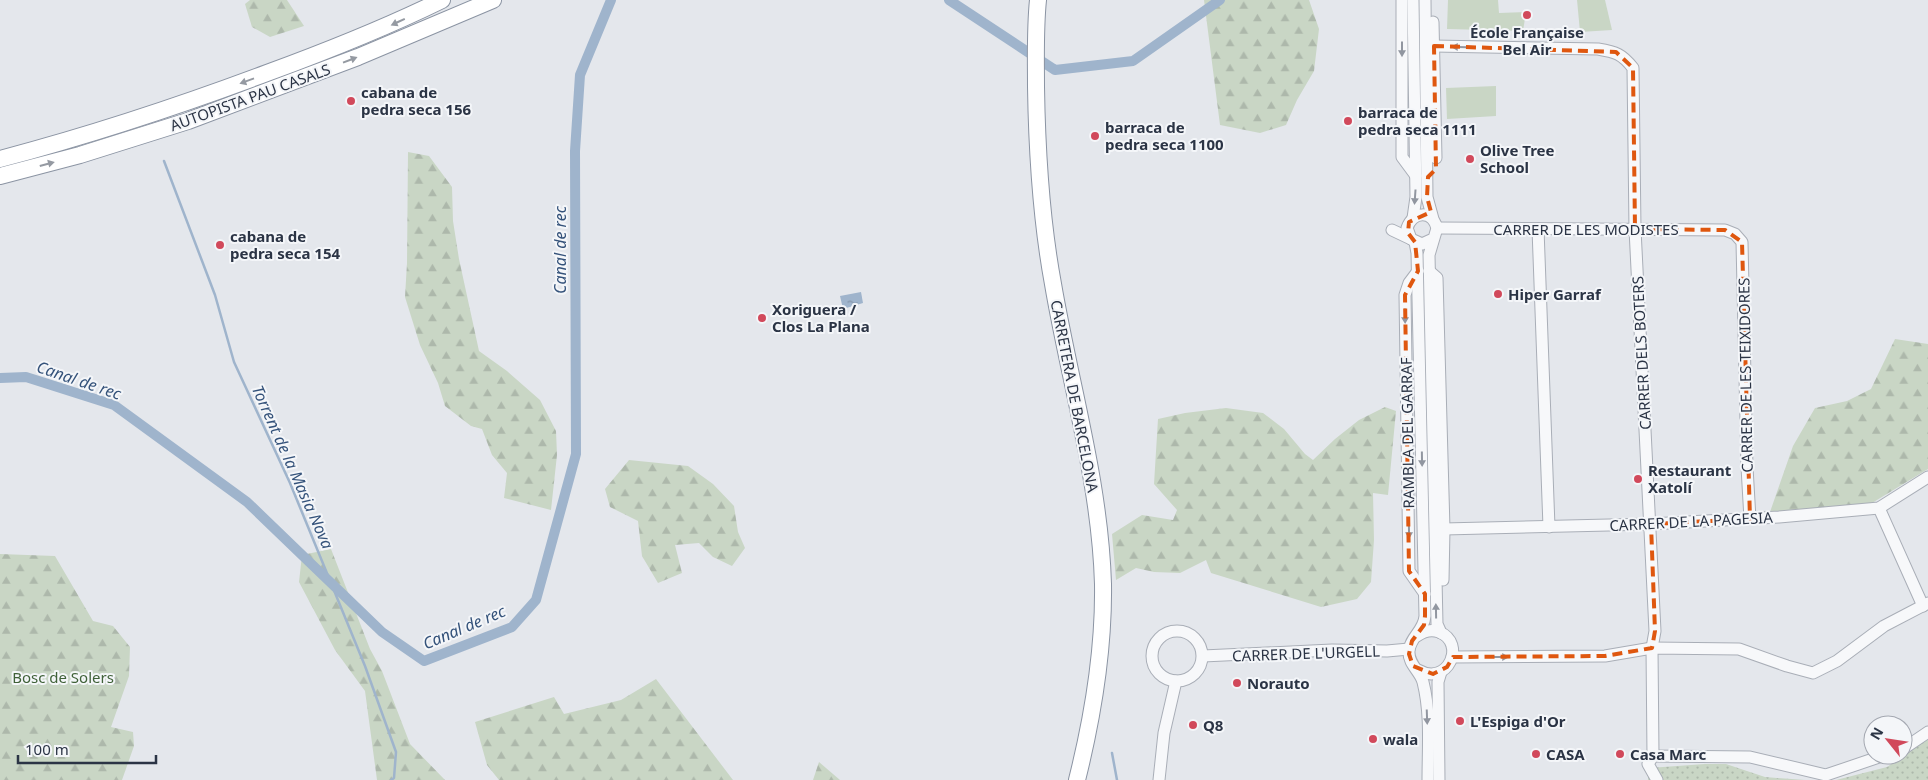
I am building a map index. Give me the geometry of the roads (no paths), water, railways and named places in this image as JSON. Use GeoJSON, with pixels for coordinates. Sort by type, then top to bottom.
{"type":"FeatureCollection","features":[{"type":"Feature","properties":{"kind":"highway","name":"AUTOPISTA PAU CASALS"},"geometry":{"type":"LineString","coordinates":[[0,159],[72,140],[183,105],[351,42],[442,0]]}},
{"type":"Feature","properties":{"kind":"highway","name":"AUTOPISTA PAU CASALS"},"geometry":{"type":"LineString","coordinates":[[0,176],[80,155],[188,121],[358,57],[494,0]]}},
{"type":"Feature","properties":{"kind":"highway","name":"CARRETERA DE BARCELONA"},"geometry":{"type":"LineString","coordinates":[[1036,4],[1037,135],[1046,238],[1053,285],[1086,441],[1100,536],[1101,634],[1095,698],[1077,780]]}},
{"type":"Feature","properties":{"kind":"street"},"geometry":{"type":"LineString","coordinates":[[1402,0],[1402,157],[1416,176]]}},
{"type":"Feature","properties":{"kind":"street"},"geometry":{"type":"LineString","coordinates":[[1413,0],[1416,197],[1411,220],[1404,226],[1392,230],[1413,241],[1427,244],[1433,239]]}},
{"type":"Feature","properties":{"kind":"street"},"geometry":{"type":"LineString","coordinates":[[1425,3],[1432,12],[1434,46],[1436,168],[1428,177]]}},
{"type":"Feature","properties":{"kind":"street"},"geometry":{"type":"LineString","coordinates":[[1425,3],[1427,197],[1435,223]]}},
{"type":"Feature","properties":{"kind":"street","name":"CARRER DELS BOTERS"},"geometry":{"type":"LineString","coordinates":[[1434,46],[1598,49],[1616,52],[1627,60],[1633,68],[1635,229],[1655,630],[1652,648],[1653,756],[1648,764],[1657,780]]}},
{"type":"Feature","properties":{"kind":"street","name":"CARRER DE LES MODISTES"},"geometry":{"type":"LineString","coordinates":[[1411,220],[1417,215],[1425,215],[1435,223],[1538,229],[1725,230],[1735,234]]}},
{"type":"Feature","properties":{"kind":"street","name":"RAMBLA DEL GARRAF"},"geometry":{"type":"LineString","coordinates":[[1409,649],[1412,641],[1424,626],[1430,591],[1424,271],[1433,239],[1435,223]]}},
{"type":"Feature","properties":{"kind":"street"},"geometry":{"type":"LineString","coordinates":[[1538,229],[1549,527]]}},
{"type":"Feature","properties":{"kind":"street","name":"CARRER DE LES TEIXIDORES"},"geometry":{"type":"LineString","coordinates":[[1735,234],[1742,242],[1750,519]]}},
{"type":"Feature","properties":{"kind":"street","name":"RAMBLA DEL GARRAF"},"geometry":{"type":"LineString","coordinates":[[1413,241],[1424,271],[1437,278],[1444,529],[1443,582],[1430,591]]}},
{"type":"Feature","properties":{"kind":"street","name":"RAMBLA DEL GARRAF"},"geometry":{"type":"LineString","coordinates":[[1424,271],[1409,283],[1405,295],[1409,571],[1430,591],[1437,624],[1441,633],[1451,644],[1452,657]]}},
{"type":"Feature","properties":{"kind":"street","name":"CARRER DE LA PAGESIA"},"geometry":{"type":"LineString","coordinates":[[1444,529],[1650,524],[1750,519],[1879,508],[1928,477]]}},
{"type":"Feature","properties":{"kind":"street"},"geometry":{"type":"LineString","coordinates":[[1439,780],[1438,682],[1441,672],[1449,664],[1452,657],[1605,656],[1652,648],[1739,649],[1813,673],[1837,661],[1884,626],[1925,605],[1879,508]]}},
{"type":"Feature","properties":{"kind":"street"},"geometry":{"type":"LineString","coordinates":[[1417,636],[1430,630],[1441,633]]}},
{"type":"Feature","properties":{"kind":"street"},"geometry":{"type":"LineString","coordinates":[[1184,632],[1192,635],[1198,641],[1203,656],[1197,672],[1184,680],[1176,681],[1160,675],[1155,668],[1152,652],[1160,637],[1167,633],[1184,632]]}},
{"type":"Feature","properties":{"kind":"street"},"geometry":{"type":"LineString","coordinates":[[1409,649],[1410,659],[1423,681],[1427,710],[1428,780]]}},
{"type":"Feature","properties":{"kind":"street","name":"CARRER DE L'URGELL"},"geometry":{"type":"LineString","coordinates":[[1203,656],[1332,650],[1387,651],[1409,649]]}},
{"type":"Feature","properties":{"kind":"street"},"geometry":{"type":"LineString","coordinates":[[1418,670],[1428,674],[1441,672]]}},
{"type":"Feature","properties":{"kind":"street"},"geometry":{"type":"LineString","coordinates":[[1159,780],[1164,733],[1176,681]]}},
{"type":"Feature","properties":{"kind":"street"},"geometry":{"type":"LineString","coordinates":[[1913,742],[1928,732]]}},
{"type":"Feature","properties":{"kind":"street"},"geometry":{"type":"LineString","coordinates":[[1653,756],[1750,757],[1826,775],[1863,762]]}},
{"type":"Feature","properties":{"kind":"water"},"geometry":{"type":"Polygon","coordinates":[[[861,292],[863,303],[843,309],[840,296],[861,292]]]}},
{"type":"Feature","properties":{"kind":"waterway","name":"Canal de rec"},"geometry":{"type":"LineString","coordinates":[[0,378],[26,377],[114,405],[247,502],[382,632],[424,661],[512,627],[536,600],[576,454],[575,151],[580,75],[611,0]]}},
{"type":"Feature","properties":{"kind":"waterway","name":"Canal de rec"},"geometry":{"type":"LineString","coordinates":[[949,0],[1055,70],[1133,61],[1220,0]]}},
{"type":"Feature","properties":{"kind":"waterway","name":"Torrent de la Masia Nova"},"geometry":{"type":"LineString","coordinates":[[164,161],[215,295],[234,362],[290,483],[365,666],[396,752],[394,778],[391,780]]}},
{"type":"Feature","properties":{"kind":"waterway"},"geometry":{"type":"LineString","coordinates":[[1112,753],[1117,780]]}},
{"type":"Feature","properties":{"kind":"place","name":"École Française Bel Air"},"geometry":{"type":"Point","coordinates":[1527,15]}},
{"type":"Feature","properties":{"kind":"place","name":"cabana de pedra seca 156"},"geometry":{"type":"Point","coordinates":[351,101]}},
{"type":"Feature","properties":{"kind":"place","name":"barraca de pedra seca 1111"},"geometry":{"type":"Point","coordinates":[1348,121]}},
{"type":"Feature","properties":{"kind":"place","name":"barraca de pedra seca 1100"},"geometry":{"type":"Point","coordinates":[1095,136]}},
{"type":"Feature","properties":{"kind":"place","name":"Olive Tree School"},"geometry":{"type":"Point","coordinates":[1470,159]}},
{"type":"Feature","properties":{"kind":"place","name":"cabana de pedra seca 154"},"geometry":{"type":"Point","coordinates":[220,245]}},
{"type":"Feature","properties":{"kind":"place","name":"Hiper Garraf"},"geometry":{"type":"Point","coordinates":[1498,294]}},
{"type":"Feature","properties":{"kind":"place","name":"Xoriguera / Clos La Plana"},"geometry":{"type":"Point","coordinates":[762,318]}},
{"type":"Feature","properties":{"kind":"place","name":"Restaurant Xatolí"},"geometry":{"type":"Point","coordinates":[1638,479]}},
{"type":"Feature","properties":{"kind":"place","name":"Norauto"},"geometry":{"type":"Point","coordinates":[1237,683]}},
{"type":"Feature","properties":{"kind":"place","name":"L'Espiga d'Or"},"geometry":{"type":"Point","coordinates":[1460,721]}},
{"type":"Feature","properties":{"kind":"place","name":"Q8"},"geometry":{"type":"Point","coordinates":[1193,725]}},
{"type":"Feature","properties":{"kind":"place","name":"wala"},"geometry":{"type":"Point","coordinates":[1373,739]}},
{"type":"Feature","properties":{"kind":"place","name":"CASA"},"geometry":{"type":"Point","coordinates":[1536,754]}},
{"type":"Feature","properties":{"kind":"place","name":"Casa Marc"},"geometry":{"type":"Point","coordinates":[1620,754]}},
{"type":"Feature","properties":{"kind":"park label","name":"Bosc de Solers"},"geometry":{"type":"Point","coordinates":[63,677]}}]}
